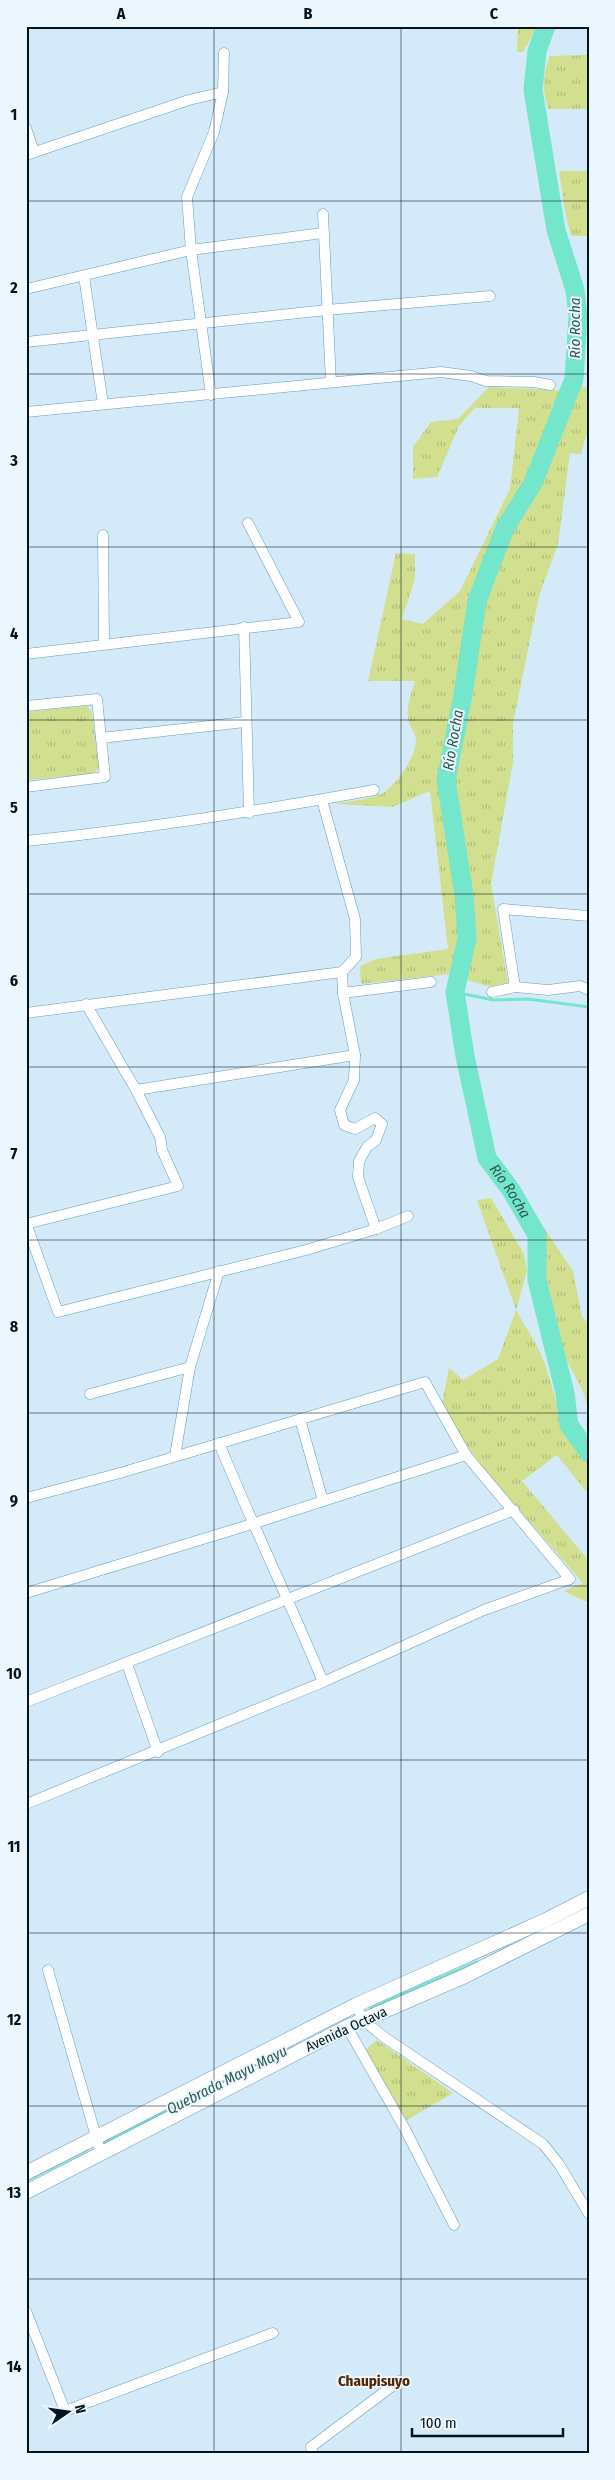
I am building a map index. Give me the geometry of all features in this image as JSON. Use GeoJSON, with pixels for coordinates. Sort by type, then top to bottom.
{"type":"FeatureCollection","features":[{"type":"Feature","properties":{"kind":"main road","name":"Avenida Octava"},"geometry":{"type":"LineString","coordinates":[[26,2173],[356,2005],[544,1921],[589,1898]]}},
{"type":"Feature","properties":{"kind":"main road","name":"Avenida Octava"},"geometry":{"type":"LineString","coordinates":[[26,2192],[347,2027],[464,1976],[589,1914]]}},
{"type":"Feature","properties":{"kind":"street"},"geometry":{"type":"LineString","coordinates":[[211,395],[202,322],[190,250],[187,197],[214,132],[223,92],[224,54]]}},
{"type":"Feature","properties":{"kind":"street"},"geometry":{"type":"LineString","coordinates":[[26,128],[30,153],[189,100],[223,92]]}},
{"type":"Feature","properties":{"kind":"street"},"geometry":{"type":"LineString","coordinates":[[323,214],[331,382]]}},
{"type":"Feature","properties":{"kind":"street"},"geometry":{"type":"LineString","coordinates":[[26,289],[190,250],[323,233]]}},
{"type":"Feature","properties":{"kind":"street"},"geometry":{"type":"LineString","coordinates":[[84,276],[103,404]]}},
{"type":"Feature","properties":{"kind":"street"},"geometry":{"type":"LineString","coordinates":[[26,342],[202,322],[490,296]]}},
{"type":"Feature","properties":{"kind":"street"},"geometry":{"type":"LineString","coordinates":[[26,412],[441,372],[471,376],[486,381],[534,382],[550,385]]}},
{"type":"Feature","properties":{"kind":"street"},"geometry":{"type":"LineString","coordinates":[[26,654],[299,622],[248,523]]}},
{"type":"Feature","properties":{"kind":"street"},"geometry":{"type":"LineString","coordinates":[[103,536],[104,644]]}},
{"type":"Feature","properties":{"kind":"street"},"geometry":{"type":"LineString","coordinates":[[244,627],[249,813]]}},
{"type":"Feature","properties":{"kind":"street"},"geometry":{"type":"LineString","coordinates":[[26,706],[97,699],[105,777],[26,787]]}},
{"type":"Feature","properties":{"kind":"street"},"geometry":{"type":"LineString","coordinates":[[101,738],[246,722]]}},
{"type":"Feature","properties":{"kind":"street"},"geometry":{"type":"LineString","coordinates":[[26,841],[139,829],[249,813],[374,790]]}},
{"type":"Feature","properties":{"kind":"street"},"geometry":{"type":"LineString","coordinates":[[26,1013],[342,972],[356,957],[355,919],[322,800]]}},
{"type":"Feature","properties":{"kind":"street"},"geometry":{"type":"LineString","coordinates":[[515,987],[503,909],[589,916]]}},
{"type":"Feature","properties":{"kind":"street"},"geometry":{"type":"LineString","coordinates":[[342,972],[343,993],[355,1055],[354,1080],[340,1110],[344,1125],[355,1129],[375,1118],[382,1124],[376,1140],[366,1148],[359,1160],[358,1177],[376,1229]]}},
{"type":"Feature","properties":{"kind":"street"},"geometry":{"type":"LineString","coordinates":[[343,993],[431,982]]}},
{"type":"Feature","properties":{"kind":"street"},"geometry":{"type":"LineString","coordinates":[[492,992],[515,987],[548,990],[580,986],[589,990]]}},
{"type":"Feature","properties":{"kind":"street"},"geometry":{"type":"LineString","coordinates":[[86,1004],[136,1090],[160,1137],[162,1150],[178,1186],[26,1223],[58,1312],[306,1250],[376,1229],[408,1216]]}},
{"type":"Feature","properties":{"kind":"street"},"geometry":{"type":"LineString","coordinates":[[136,1090],[355,1055]]}},
{"type":"Feature","properties":{"kind":"street"},"geometry":{"type":"LineString","coordinates":[[175,1456],[190,1366],[219,1271]]}},
{"type":"Feature","properties":{"kind":"street"},"geometry":{"type":"LineString","coordinates":[[90,1394],[190,1366]]}},
{"type":"Feature","properties":{"kind":"street"},"geometry":{"type":"LineString","coordinates":[[26,1498],[425,1382],[466,1455],[570,1579],[484,1610],[323,1682],[158,1752],[26,1804]]}},
{"type":"Feature","properties":{"kind":"street"},"geometry":{"type":"LineString","coordinates":[[300,1419],[324,1501]]}},
{"type":"Feature","properties":{"kind":"street"},"geometry":{"type":"LineString","coordinates":[[219,1443],[252,1524],[289,1600],[323,1682]]}},
{"type":"Feature","properties":{"kind":"street"},"geometry":{"type":"LineString","coordinates":[[26,1593],[252,1524],[466,1455]]}},
{"type":"Feature","properties":{"kind":"street"},"geometry":{"type":"LineString","coordinates":[[26,1702],[127,1664],[514,1510]]}},
{"type":"Feature","properties":{"kind":"street"},"geometry":{"type":"LineString","coordinates":[[127,1664],[158,1752]]}},
{"type":"Feature","properties":{"kind":"street"},"geometry":{"type":"LineString","coordinates":[[48,1970],[101,2154]]}},
{"type":"Feature","properties":{"kind":"street"},"geometry":{"type":"LineString","coordinates":[[356,2005],[363,2020],[384,2038],[543,2144],[559,2164],[589,2214]]}},
{"type":"Feature","properties":{"kind":"street"},"geometry":{"type":"LineString","coordinates":[[347,2027],[404,2129],[454,2225]]}},
{"type":"Feature","properties":{"kind":"street"},"geometry":{"type":"LineString","coordinates":[[26,2311],[65,2411],[273,2333]]}},
{"type":"Feature","properties":{"kind":"street"},"geometry":{"type":"LineString","coordinates":[[313,2454],[311,2447],[399,2381]]}},
{"type":"Feature","properties":{"kind":"green space"},"geometry":{"type":"Polygon","coordinates":[[[518,26],[537,26],[523,52],[517,52],[518,26]]]}},
{"type":"Feature","properties":{"kind":"green space"},"geometry":{"type":"Polygon","coordinates":[[[589,55],[589,109],[548,109],[544,82],[545,70],[550,56],[589,55]]]}},
{"type":"Feature","properties":{"kind":"green space"},"geometry":{"type":"Polygon","coordinates":[[[559,171],[589,171],[589,236],[571,236],[565,212],[559,171]]]}},
{"type":"Feature","properties":{"kind":"green space"},"geometry":{"type":"Polygon","coordinates":[[[577,386],[589,388],[589,425],[581,454],[570,453],[558,544],[539,596],[513,723],[513,762],[491,884],[508,983],[490,987],[464,979],[472,934],[451,778],[482,604],[508,531],[535,491],[577,386]]]}},
{"type":"Feature","properties":{"kind":"green space"},"geometry":{"type":"Polygon","coordinates":[[[489,387],[560,390],[520,492],[501,521],[471,597],[440,782],[459,915],[460,939],[450,974],[361,984],[360,966],[376,959],[448,949],[430,791],[392,807],[334,804],[368,798],[385,792],[404,771],[413,754],[416,740],[409,721],[408,709],[415,681],[368,681],[396,553],[415,554],[415,578],[402,619],[423,624],[460,591],[510,489],[519,408],[475,408],[459,426],[437,477],[413,479],[413,447],[431,422],[458,419],[489,387]]]}},
{"type":"Feature","properties":{"kind":"green space"},"geometry":{"type":"Polygon","coordinates":[[[87,706],[92,713],[99,768],[93,774],[26,780],[26,712],[87,706]]]}},
{"type":"Feature","properties":{"kind":"green space"},"geometry":{"type":"Polygon","coordinates":[[[491,1198],[524,1254],[527,1271],[516,1310],[477,1200],[491,1198]]]}},
{"type":"Feature","properties":{"kind":"green space"},"geometry":{"type":"Polygon","coordinates":[[[544,1228],[573,1271],[582,1317],[589,1324],[589,1410],[582,1389],[563,1354],[544,1282],[544,1228]]]}},
{"type":"Feature","properties":{"kind":"green space"},"geometry":{"type":"Polygon","coordinates":[[[516,1310],[541,1354],[559,1411],[571,1439],[589,1463],[589,1495],[557,1455],[522,1481],[589,1561],[589,1603],[564,1591],[583,1583],[483,1468],[441,1409],[449,1368],[463,1380],[498,1359],[516,1310]]]}},
{"type":"Feature","properties":{"kind":"green space"},"geometry":{"type":"Polygon","coordinates":[[[377,2040],[453,2093],[405,2121],[365,2050],[377,2040]]]}},
{"type":"Feature","properties":{"kind":"waterway","name":"Río Rocha"},"geometry":{"type":"LineString","coordinates":[[546,26],[537,51],[533,90],[556,230],[575,290],[578,316],[574,379],[533,483],[505,528],[477,601],[463,695],[446,780],[464,895],[467,938],[455,992],[465,1056],[487,1158],[511,1190],[537,1235],[537,1280],[565,1393],[569,1425],[589,1453]]}},
{"type":"Feature","properties":{"kind":"waterway"},"geometry":{"type":"LineString","coordinates":[[455,992],[493,1000],[528,999],[589,1007]]}},
{"type":"Feature","properties":{"kind":"waterway","name":"Quebrada Mayu Mayu"},"geometry":{"type":"LineString","coordinates":[[581,1910],[589,1906]]}},
{"type":"Feature","properties":{"kind":"waterway","name":"Quebrada Mayu Mayu"},"geometry":{"type":"LineString","coordinates":[[370,2008],[477,1962]]}},
{"type":"Feature","properties":{"kind":"waterway","name":"Quebrada Mayu Mayu"},"geometry":{"type":"LineString","coordinates":[[103,2143],[294,2047]]}},
{"type":"Feature","properties":{"kind":"waterway","name":"Quebrada Mayu Mayu"},"geometry":{"type":"LineString","coordinates":[[26,2181],[87,2150]]}},
{"type":"Feature","properties":{"kind":"district","name":"Chaupisuyo"},"geometry":{"type":"Point","coordinates":[374,2381]}}]}
